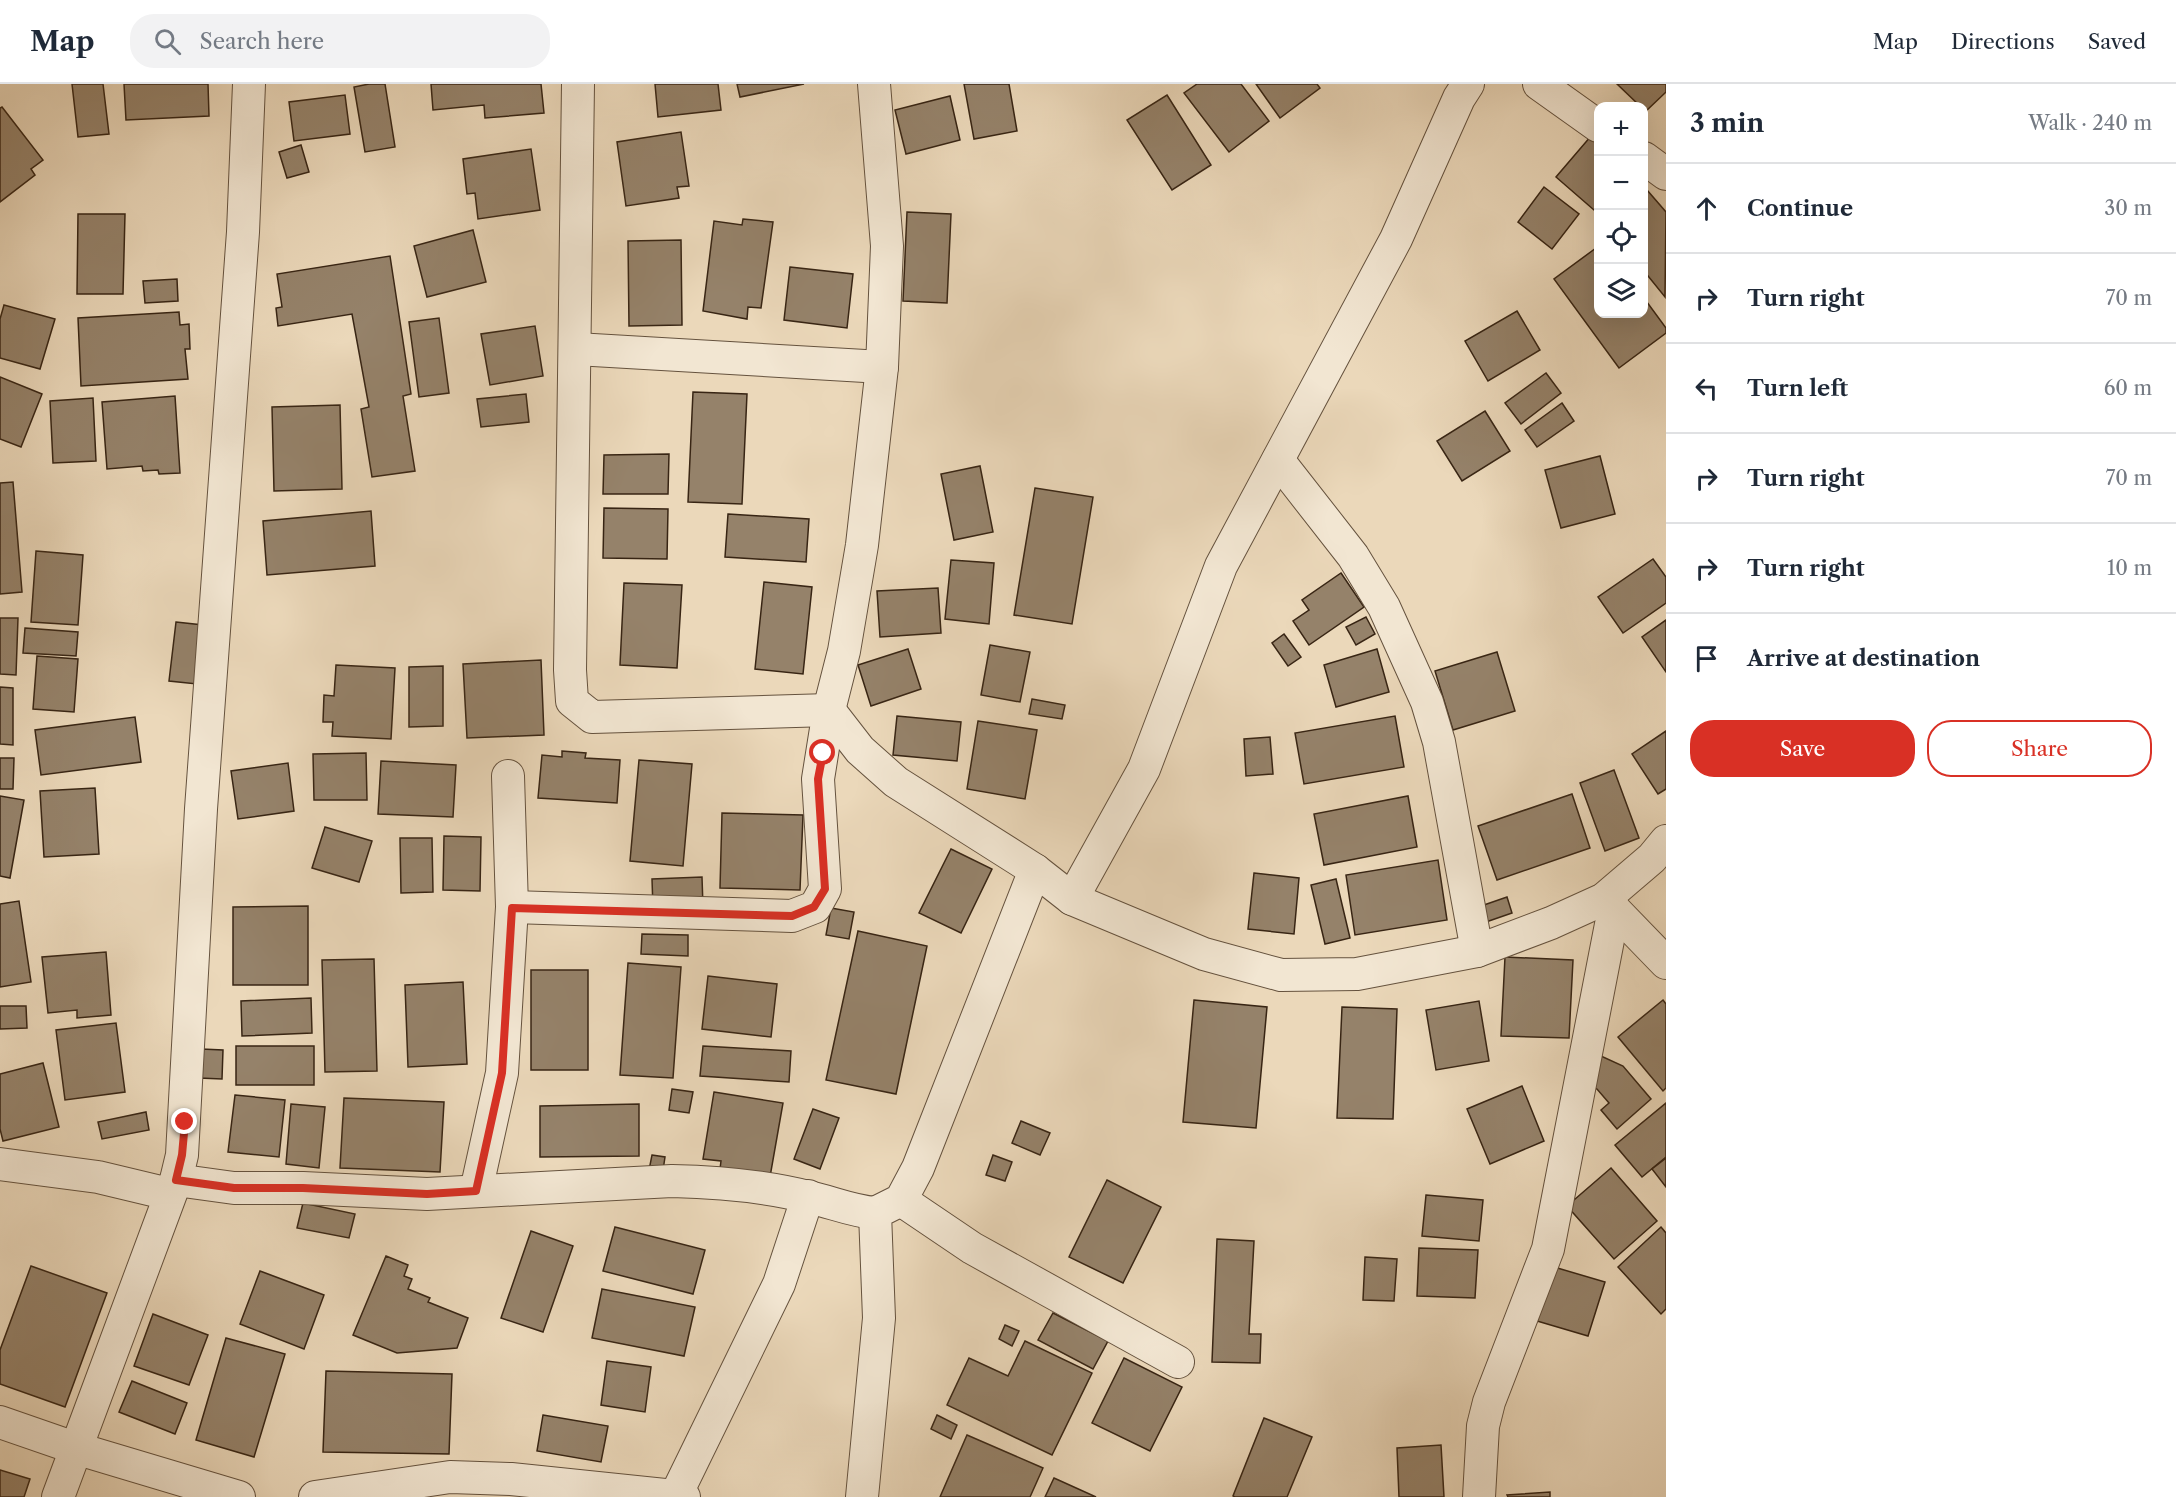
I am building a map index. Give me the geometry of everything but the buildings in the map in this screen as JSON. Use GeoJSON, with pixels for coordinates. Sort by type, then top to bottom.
{"type":"FeatureCollection","features":[{"type":"Feature","properties":{"kind":"street"},"geometry":{"type":"LineString","coordinates":[[58,1497],[173,1187],[182,1155],[201,809],[243,232],[249,84]]}},
{"type":"Feature","properties":{"kind":"street"},"geometry":{"type":"LineString","coordinates":[[578,84],[570,670],[572,701],[592,717],[829,710]]}},
{"type":"Feature","properties":{"kind":"street"},"geometry":{"type":"LineString","coordinates":[[512,908],[792,916],[814,907],[825,889],[818,779],[829,710],[844,651],[862,545],[882,367],[887,246],[874,84]]}},
{"type":"Feature","properties":{"kind":"street"},"geometry":{"type":"LineString","coordinates":[[1072,899],[1144,769],[1221,566],[1386,260],[1459,98],[1468,84]]}},
{"type":"Feature","properties":{"kind":"street"},"geometry":{"type":"LineString","coordinates":[[1539,84],[1594,122]]}},
{"type":"Feature","properties":{"kind":"street"},"geometry":{"type":"LineString","coordinates":[[1648,161],[1666,174]]}},
{"type":"Feature","properties":{"kind":"street"},"geometry":{"type":"LineString","coordinates":[[576,349],[882,367]]}},
{"type":"Feature","properties":{"kind":"street"},"geometry":{"type":"LineString","coordinates":[[1278,460],[1353,556],[1384,607],[1427,702],[1439,742],[1477,951]]}},
{"type":"Feature","properties":{"kind":"street"},"geometry":{"type":"LineString","coordinates":[[829,710],[860,750],[896,782],[1035,870],[1072,899],[1204,954],[1281,975],[1357,974],[1477,951],[1609,904],[1666,842]]}},
{"type":"Feature","properties":{"kind":"street"},"geometry":{"type":"LineString","coordinates":[[476,1191],[502,1073],[512,908],[508,777]]}},
{"type":"Feature","properties":{"kind":"street"},"geometry":{"type":"LineString","coordinates":[[862,1497],[888,1206],[918,1168],[1035,870]]}},
{"type":"Feature","properties":{"kind":"street"},"geometry":{"type":"LineString","coordinates":[[1609,904],[1666,963]]}},
{"type":"Feature","properties":{"kind":"street"},"geometry":{"type":"LineString","coordinates":[[1479,1497],[1485,1418],[1548,1249],[1609,904]]}},
{"type":"Feature","properties":{"kind":"street"},"geometry":{"type":"LineString","coordinates":[[0,1164],[173,1187],[303,1188],[427,1194],[672,1181],[711,1182],[808,1196],[853,1211],[888,1206],[972,1248],[1178,1362]]}},
{"type":"Feature","properties":{"kind":"street"},"geometry":{"type":"LineString","coordinates":[[315,1497],[385,1492],[450,1477],[511,1479],[678,1496],[778,1284],[808,1196]]}},
{"type":"Feature","properties":{"kind":"street"},"geometry":{"type":"LineString","coordinates":[[0,1422],[75,1448],[239,1497]]}},
{"type":"Feature","properties":{"kind":"route"},"geometry":{"type":"LineString","coordinates":[[185,1122],[182,1155],[176,1180],[234,1188],[303,1188],[427,1194],[476,1191],[502,1073],[512,908],[792,916],[814,907],[825,889],[818,779],[823,753]]}}]}
